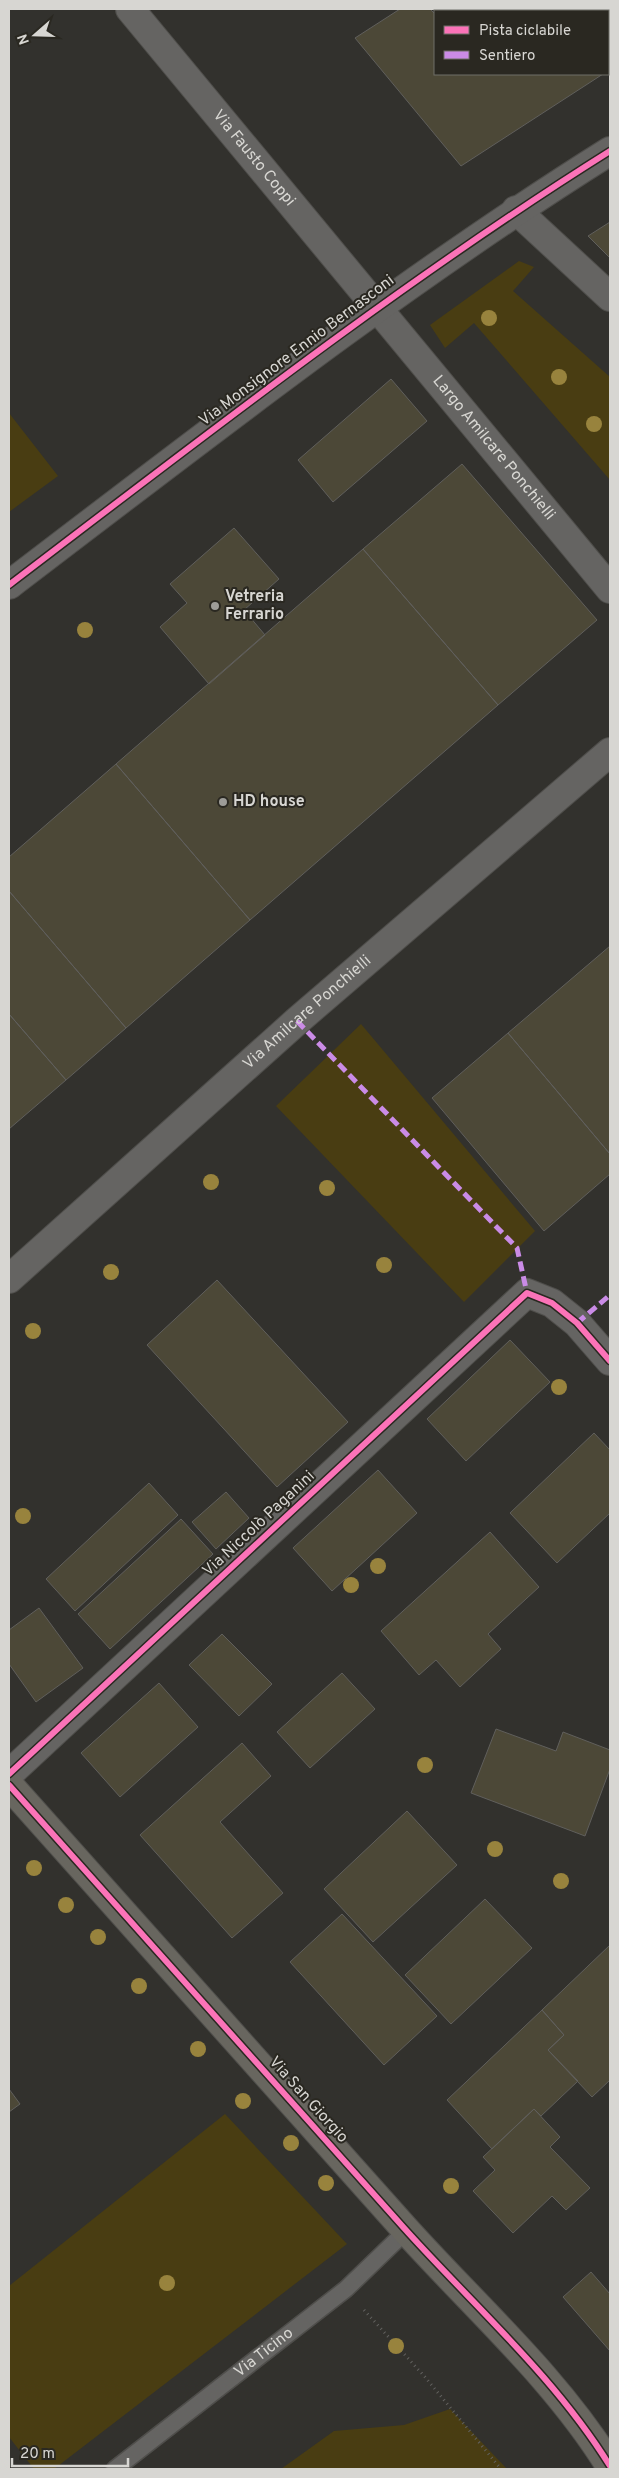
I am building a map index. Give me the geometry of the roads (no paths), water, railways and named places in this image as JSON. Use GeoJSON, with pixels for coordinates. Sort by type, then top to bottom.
{"type":"FeatureCollection","features":[{"type":"Feature","properties":{"kind":"street","name":"Via Fausto Coppi"},"geometry":{"type":"LineString","coordinates":[[130,9],[378,307]]}},
{"type":"Feature","properties":{"kind":"street","name":"Via Monsignore Ennio Bernasconi"},"geometry":{"type":"LineString","coordinates":[[9,584],[378,307],[516,210],[610,151]]}},
{"type":"Feature","properties":{"kind":"street"},"geometry":{"type":"LineString","coordinates":[[516,210],[610,297]]}},
{"type":"Feature","properties":{"kind":"street","name":"Largo Amilcare Ponchielli"},"geometry":{"type":"LineString","coordinates":[[378,307],[610,589]]}},
{"type":"Feature","properties":{"kind":"street","name":"Via Amilcare Ponchielli"},"geometry":{"type":"LineString","coordinates":[[9,1278],[297,1022],[610,752]]}},
{"type":"Feature","properties":{"kind":"street","name":"Via Niccolò Paganini"},"geometry":{"type":"LineString","coordinates":[[9,1774],[527,1293],[552,1303],[577,1323],[610,1361]]}},
{"type":"Feature","properties":{"kind":"street","name":"Via San Giorgio"},"geometry":{"type":"LineString","coordinates":[[9,1785],[406,2231],[500,2330],[610,2454]]}},
{"type":"Feature","properties":{"kind":"street","name":"Via San Giorgio"},"geometry":{"type":"LineString","coordinates":[[589,2432],[610,2466]]}},
{"type":"Feature","properties":{"kind":"lane","name":"Via Ticino"},"geometry":{"type":"LineString","coordinates":[[115,2469],[346,2289],[406,2231]]}},
{"type":"Feature","properties":{"kind":"place","name":"Vetreria Ferrario"},"geometry":{"type":"Point","coordinates":[215,606]}},
{"type":"Feature","properties":{"kind":"place","name":"HD house"},"geometry":{"type":"Point","coordinates":[223,802]}}]}
